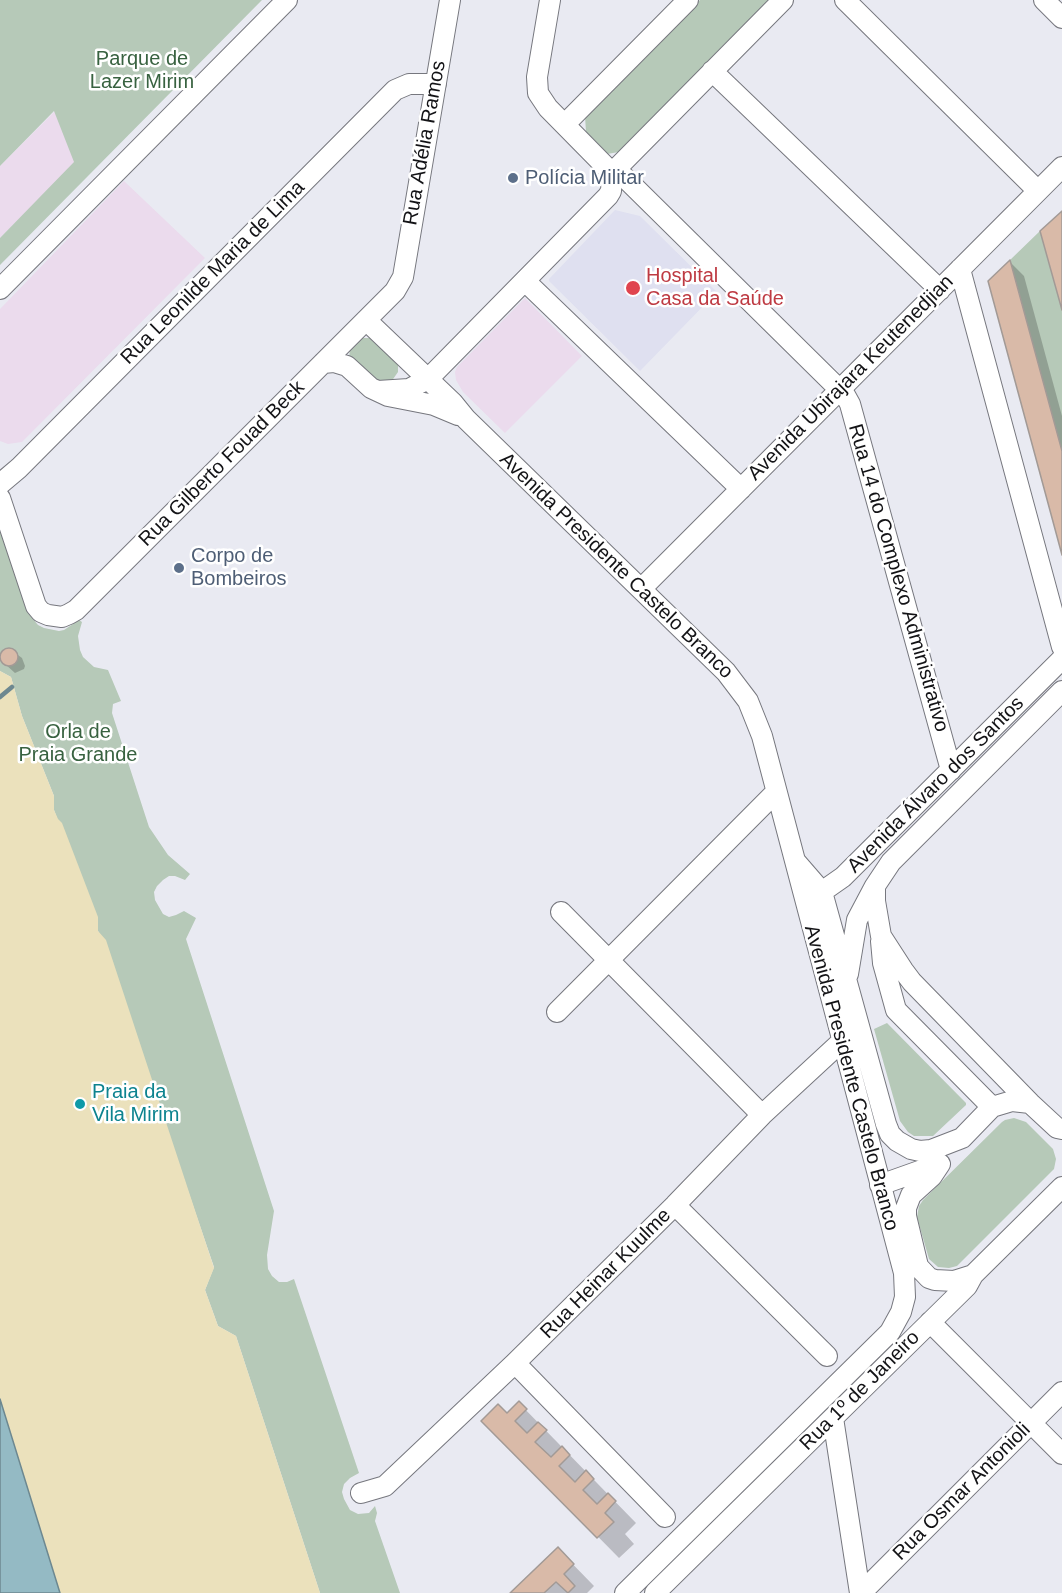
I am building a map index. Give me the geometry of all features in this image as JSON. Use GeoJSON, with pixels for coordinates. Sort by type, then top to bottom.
{"type":"FeatureCollection","features":[{"type":"Feature","properties":{"kind":"street"},"geometry":{"type":"LineString","coordinates":[[0,289],[287,0]]}},
{"type":"Feature","properties":{"kind":"street","name":"Rua Adélia Ramos"},"geometry":{"type":"LineString","coordinates":[[400,285],[450,0]]}},
{"type":"Feature","properties":{"kind":"street","name":"Rua 14 do Complexo Administrativo"},"geometry":{"type":"LineString","coordinates":[[550,0],[536,86],[543,102],[840,390],[850,404],[951,770]]}},
{"type":"Feature","properties":{"kind":"street"},"geometry":{"type":"LineString","coordinates":[[565,124],[688,0]]}},
{"type":"Feature","properties":{"kind":"street"},"geometry":{"type":"LineString","coordinates":[[386,391],[408,389],[428,379],[608,196],[614,171],[783,0]]}},
{"type":"Feature","properties":{"kind":"street"},"geometry":{"type":"LineString","coordinates":[[845,0],[1038,191]]}},
{"type":"Feature","properties":{"kind":"street"},"geometry":{"type":"LineString","coordinates":[[1044,0],[1062,18]]}},
{"type":"Feature","properties":{"kind":"street"},"geometry":{"type":"LineString","coordinates":[[712,71],[940,290]]}},
{"type":"Feature","properties":{"kind":"street","name":"Rua Leonilde Maria de Lima"},"geometry":{"type":"LineString","coordinates":[[0,484],[19,468],[395,90],[409,84],[435,84]]}},
{"type":"Feature","properties":{"kind":"street","name":"Avenida Ubirajara Keutenedjian"},"geometry":{"type":"LineString","coordinates":[[641,589],[1062,167]]}},
{"type":"Feature","properties":{"kind":"street"},"geometry":{"type":"LineString","coordinates":[[960,270],[1062,647]]}},
{"type":"Feature","properties":{"kind":"street"},"geometry":{"type":"LineString","coordinates":[[525,280],[741,489]]}},
{"type":"Feature","properties":{"kind":"street","name":"Rua Gilberto Fouad Beck"},"geometry":{"type":"LineString","coordinates":[[0,498],[36,606],[41,612],[56,617],[69,614],[76,610],[400,285]]}},
{"type":"Feature","properties":{"kind":"street","name":"Avenida Presidente Castelo Branco"},"geometry":{"type":"LineString","coordinates":[[366,320],[726,672],[742,693],[756,719],[776,792],[896,1246],[905,1282],[905,1297]]}},
{"type":"Feature","properties":{"kind":"street"},"geometry":{"type":"LineString","coordinates":[[342,344],[342,356],[347,366]]}},
{"type":"Feature","properties":{"kind":"street"},"geometry":{"type":"LineString","coordinates":[[386,391],[403,379],[406,358]]}},
{"type":"Feature","properties":{"kind":"street"},"geometry":{"type":"LineString","coordinates":[[323,363],[334,362],[347,366]]}},
{"type":"Feature","properties":{"kind":"street","name":"Avenida Presidente Castelo Branco"},"geometry":{"type":"LineString","coordinates":[[347,366],[400,398],[434,405],[466,419]]}},
{"type":"Feature","properties":{"kind":"street","name":"Avenida Álvaro dos Santos"},"geometry":{"type":"LineString","coordinates":[[805,903],[843,877],[1062,659]]}},
{"type":"Feature","properties":{"kind":"street","name":"Avenida Álvaro dos Santos"},"geometry":{"type":"LineString","coordinates":[[847,982],[857,920],[879,879],[899,853],[1062,691]]}},
{"type":"Feature","properties":{"kind":"street"},"geometry":{"type":"LineString","coordinates":[[557,1012],[776,792]]}},
{"type":"Feature","properties":{"kind":"street","name":"Avenida Presidente Castelo Branco"},"geometry":{"type":"LineString","coordinates":[[794,860],[822,892],[885,1124],[890,1134],[904,1145],[920,1151],[941,1147],[962,1137]]}},
{"type":"Feature","properties":{"kind":"street"},"geometry":{"type":"LineString","coordinates":[[879,879],[874,901],[881,936],[883,963],[896,1010],[992,1107]]}},
{"type":"Feature","properties":{"kind":"street"},"geometry":{"type":"LineString","coordinates":[[561,912],[762,1115]]}},
{"type":"Feature","properties":{"kind":"street"},"geometry":{"type":"LineString","coordinates":[[881,936],[912,982],[1060,1131]]}},
{"type":"Feature","properties":{"kind":"street","name":"Rua Heinar Kuulme"},"geometry":{"type":"LineString","coordinates":[[362,1493],[385,1486],[515,1363],[675,1205],[762,1115],[841,1042]]}},
{"type":"Feature","properties":{"kind":"street"},"geometry":{"type":"LineString","coordinates":[[918,1266],[906,1215],[911,1195],[932,1176],[940,1164],[953,1152],[962,1137],[992,1107],[1012,1101],[1030,1103]]}},
{"type":"Feature","properties":{"kind":"street"},"geometry":{"type":"LineString","coordinates":[[880,1185],[940,1164]]}},
{"type":"Feature","properties":{"kind":"street","name":"Rua 1º de Janeiro"},"geometry":{"type":"LineString","coordinates":[[655,1593],[967,1286],[973,1275],[1062,1187]]}},
{"type":"Feature","properties":{"kind":"street"},"geometry":{"type":"LineString","coordinates":[[675,1205],[827,1356]]}},
{"type":"Feature","properties":{"kind":"street"},"geometry":{"type":"LineString","coordinates":[[896,1246],[929,1278],[954,1281],[973,1275]]}},
{"type":"Feature","properties":{"kind":"street","name":"Rua 1º de Janeiro"},"geometry":{"type":"LineString","coordinates":[[625,1593],[890,1332],[901,1312],[905,1297]]}},
{"type":"Feature","properties":{"kind":"street"},"geometry":{"type":"LineString","coordinates":[[930,1322],[1062,1454]]}},
{"type":"Feature","properties":{"kind":"street"},"geometry":{"type":"LineString","coordinates":[[515,1363],[665,1517]]}},
{"type":"Feature","properties":{"kind":"street","name":"Rua Osmar Antonioli"},"geometry":{"type":"LineString","coordinates":[[860,1593],[1062,1392]]}},
{"type":"Feature","properties":{"kind":"street"},"geometry":{"type":"LineString","coordinates":[[833,1418],[860,1593]]}},
{"type":"Feature","properties":{"kind":"shaded area"},"geometry":{"type":"Polygon","coordinates":[[[55,111],[75,163],[0,238],[0,166],[55,111]]]}},
{"type":"Feature","properties":{"kind":"shaded area"},"geometry":{"type":"Polygon","coordinates":[[[124,181],[205,258],[22,442],[8,444],[0,441],[0,309],[124,181]]]}},
{"type":"Feature","properties":{"kind":"shaded area","name":"Hospital Casa da Saúde"},"geometry":{"type":"Polygon","coordinates":[[[615,210],[640,216],[717,292],[640,371],[549,281],[615,210]]]}},
{"type":"Feature","properties":{"kind":"shaded area"},"geometry":{"type":"Polygon","coordinates":[[[525,298],[582,356],[505,433],[463,392],[456,380],[455,372],[457,367],[525,298]]]}},
{"type":"Feature","properties":{"kind":"green space","name":"Parque de Lazer Mirim"},"geometry":{"type":"Polygon","coordinates":[[[0,0],[262,0],[0,265],[0,238],[74,162],[54,111],[0,166],[0,0]]]}},
{"type":"Feature","properties":{"kind":"green space"},"geometry":{"type":"Polygon","coordinates":[[[700,0],[770,0],[619,152],[607,154],[586,132],[585,116],[700,0]]]}},
{"type":"Feature","properties":{"kind":"green space"},"geometry":{"type":"Polygon","coordinates":[[[1040,231],[1062,310],[1062,451],[1010,260],[1040,231]]]}},
{"type":"Feature","properties":{"kind":"green space"},"geometry":{"type":"Polygon","coordinates":[[[361,338],[371,338],[398,364],[398,372],[391,382],[378,383],[349,358],[350,349],[361,338]]]}},
{"type":"Feature","properties":{"kind":"green space","name":"Orla de Praia Grande"},"geometry":{"type":"Polygon","coordinates":[[[0,517],[33,619],[44,628],[59,631],[79,620],[82,622],[78,636],[83,657],[94,667],[108,670],[121,701],[113,704],[112,713],[149,827],[168,855],[190,874],[185,880],[169,876],[163,880],[154,892],[155,900],[163,914],[169,917],[184,911],[196,918],[186,939],[274,1211],[267,1255],[268,1269],[279,1282],[294,1279],[359,1473],[344,1484],[342,1492],[344,1499],[350,1510],[358,1514],[369,1513],[375,1506],[377,1513],[375,1521],[400,1593],[320,1593],[236,1336],[218,1326],[205,1290],[214,1267],[97,924],[54,810],[54,796],[22,716],[11,677],[0,671],[0,517]]]}},
{"type":"Feature","properties":{"kind":"green space"},"geometry":{"type":"Polygon","coordinates":[[[887,1023],[966,1103],[933,1136],[914,1136],[900,1121],[874,1029],[887,1023]]]}},
{"type":"Feature","properties":{"kind":"green space"},"geometry":{"type":"Polygon","coordinates":[[[1014,1118],[1026,1122],[1053,1149],[1056,1159],[1054,1169],[957,1266],[938,1267],[929,1259],[917,1217],[919,1206],[1002,1122],[1014,1118]]]}},
{"type":"Feature","properties":{"kind":"sand","name":"Praia da Vila Mirim"},"geometry":{"type":"Polygon","coordinates":[[[0,671],[11,677],[22,716],[54,796],[54,810],[62,823],[98,917],[98,931],[106,940],[214,1268],[205,1290],[218,1326],[236,1336],[320,1593],[60,1593],[0,1399],[0,671]]]}},
{"type":"Feature","properties":{"kind":"water"},"geometry":{"type":"Polygon","coordinates":[[[0,1399],[60,1593],[0,1593],[0,1399]]]}},
{"type":"Feature","properties":{"kind":"building"},"geometry":{"type":"Polygon","coordinates":[[[1062,211],[1062,310],[1040,231],[1062,211]]]}},
{"type":"Feature","properties":{"kind":"building"},"geometry":{"type":"Polygon","coordinates":[[[1010,260],[1062,451],[1062,555],[988,281],[1010,260]]]}},
{"type":"Feature","properties":{"kind":"building"},"geometry":{"type":"Polygon","coordinates":[[[9,648],[15,651],[18,657],[15,663],[9,666],[3,663],[0,657],[3,651],[9,648]]]}},
{"type":"Feature","properties":{"kind":"building"},"geometry":{"type":"Polygon","coordinates":[[[519,1401],[527,1409],[515,1421],[527,1433],[538,1422],[547,1430],[535,1442],[551,1457],[562,1446],[570,1455],[559,1466],[575,1482],[586,1470],[594,1479],[583,1490],[597,1504],[608,1493],[616,1501],[605,1513],[614,1522],[597,1538],[481,1421],[498,1404],[507,1413],[519,1401]]]}},
{"type":"Feature","properties":{"kind":"building"},"geometry":{"type":"Polygon","coordinates":[[[558,1547],[574,1564],[564,1574],[575,1586],[568,1593],[556,1582],[544,1593],[510,1593],[558,1547]]]}},
{"type":"Feature","properties":{"kind":"waterway"},"geometry":{"type":"LineString","coordinates":[[0,697],[12,687]]}},
{"type":"Feature","properties":{"kind":"place","name":"Polícia Militar"},"geometry":{"type":"Point","coordinates":[513,178]}},
{"type":"Feature","properties":{"kind":"place","name":"Hospital Casa da Saúde"},"geometry":{"type":"Point","coordinates":[633,288]}},
{"type":"Feature","properties":{"kind":"place","name":"Corpo de Bombeiros"},"geometry":{"type":"Point","coordinates":[179,568]}},
{"type":"Feature","properties":{"kind":"place","name":"Praia da Vila Mirim"},"geometry":{"type":"Point","coordinates":[80,1104]}}]}
